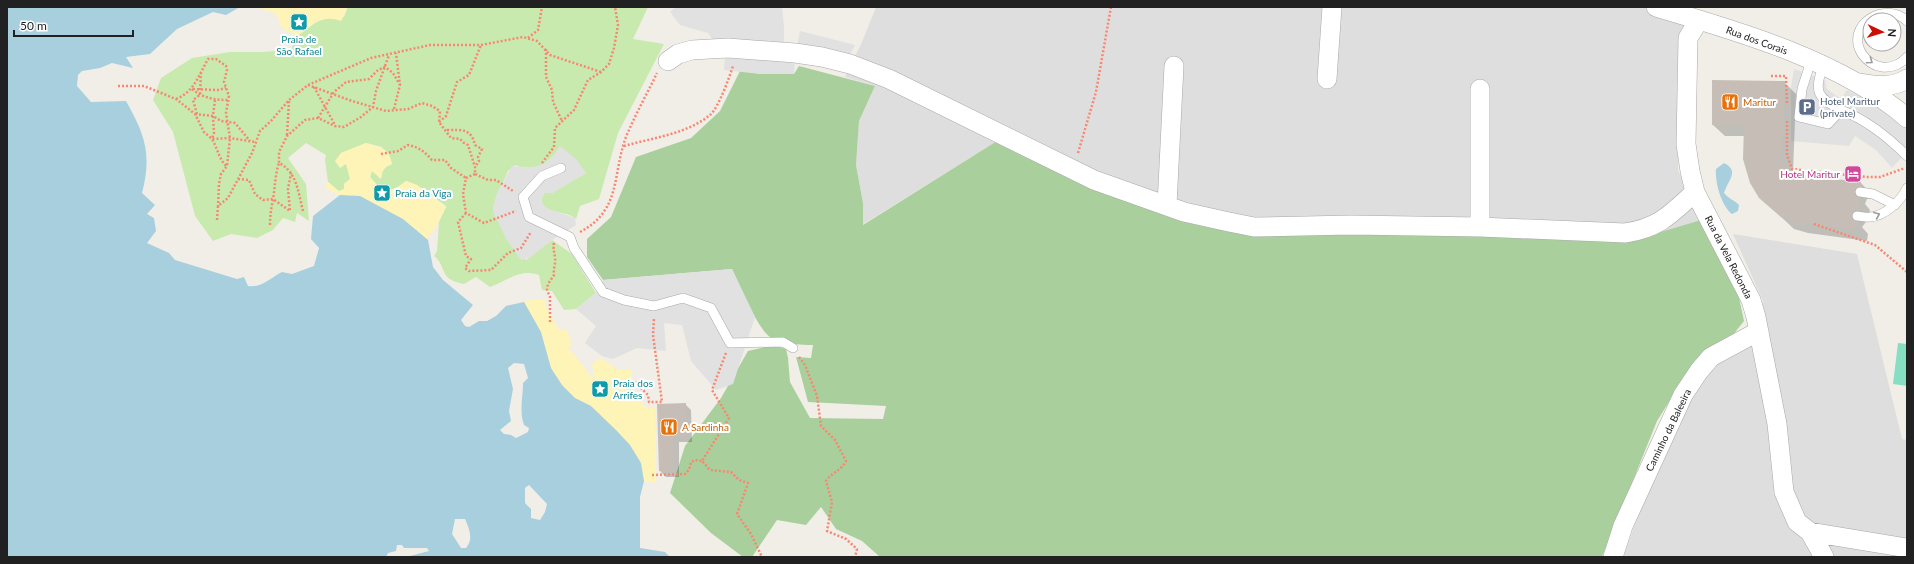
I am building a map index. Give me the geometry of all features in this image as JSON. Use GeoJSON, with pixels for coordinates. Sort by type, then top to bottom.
{"type":"FeatureCollection","features":[{"type":"Feature","properties":{"kind":"street"},"geometry":{"type":"LineString","coordinates":[[1327,79],[1332,7]]}},
{"type":"Feature","properties":{"kind":"street","name":"Rua dos Corais"},"geometry":{"type":"LineString","coordinates":[[1656,7],[1765,41],[1855,82]]}},
{"type":"Feature","properties":{"kind":"street","name":"Rua da Vela Redonda"},"geometry":{"type":"LineString","coordinates":[[1699,20],[1688,38],[1686,144],[1690,171],[1695,192],[1751,300],[1759,331],[1776,424],[1784,492],[1797,522],[1810,532],[1824,557]]}},
{"type":"Feature","properties":{"kind":"street"},"geometry":{"type":"LineString","coordinates":[[668,61],[678,54],[692,50],[739,48],[822,57],[867,70],[1094,180],[1136,196],[1168,205],[1184,212],[1254,227],[1351,225],[1480,227],[1625,233],[1639,231],[1657,225],[1695,192]]}},
{"type":"Feature","properties":{"kind":"street"},"geometry":{"type":"LineString","coordinates":[[1168,205],[1174,66]]}},
{"type":"Feature","properties":{"kind":"street"},"geometry":{"type":"LineString","coordinates":[[1855,82],[1880,87],[1905,82]]}},
{"type":"Feature","properties":{"kind":"street"},"geometry":{"type":"LineString","coordinates":[[1855,82],[1889,104],[1907,118]]}},
{"type":"Feature","properties":{"kind":"street"},"geometry":{"type":"LineString","coordinates":[[1480,90],[1480,227]]}},
{"type":"Feature","properties":{"kind":"street"},"geometry":{"type":"LineString","coordinates":[[1889,104],[1907,110]]}},
{"type":"Feature","properties":{"kind":"street","name":"Caminho da Baleeira"},"geometry":{"type":"LineString","coordinates":[[1613,557],[1623,526],[1683,395],[1699,371],[1711,357],[1759,331]]}},
{"type":"Feature","properties":{"kind":"street"},"geometry":{"type":"LineString","coordinates":[[1810,532],[1907,548]]}},
{"type":"Feature","properties":{"kind":"lane"},"geometry":{"type":"LineString","coordinates":[[1862,27],[1858,35],[1858,45],[1865,58],[1878,66],[1887,67],[1897,65],[1907,57]]}},
{"type":"Feature","properties":{"kind":"lane"},"geometry":{"type":"LineString","coordinates":[[1817,64],[1802,89],[1799,117],[1828,124],[1841,110]]}},
{"type":"Feature","properties":{"kind":"lane"},"geometry":{"type":"LineString","coordinates":[[1817,64],[1818,92],[1826,102],[1875,127],[1907,156]]}},
{"type":"Feature","properties":{"kind":"lane"},"geometry":{"type":"LineString","coordinates":[[561,168],[542,176],[523,197],[529,217],[570,237],[574,248],[603,292],[624,300],[654,306],[684,298],[711,308],[730,343],[783,342],[793,348]]}},
{"type":"Feature","properties":{"kind":"lane"},"geometry":{"type":"LineString","coordinates":[[1857,216],[1870,218],[1895,205],[1907,188]]}},
{"type":"Feature","properties":{"kind":"lane"},"geometry":{"type":"LineString","coordinates":[[1860,192],[1873,194],[1895,205]]}},
{"type":"Feature","properties":{"kind":"path"},"geometry":{"type":"LineString","coordinates":[[528,38],[538,30],[542,7]]}},
{"type":"Feature","properties":{"kind":"path"},"geometry":{"type":"LineString","coordinates":[[542,176],[542,162],[554,147],[555,128],[574,110],[588,80],[602,72],[609,64],[614,48],[618,25],[615,7]]}},
{"type":"Feature","properties":{"kind":"path"},"geometry":{"type":"LineString","coordinates":[[1074,169],[1096,92],[1111,7]]}},
{"type":"Feature","properties":{"kind":"path"},"geometry":{"type":"LineString","coordinates":[[218,206],[228,198],[252,153],[260,131],[289,100],[308,84],[371,58],[430,44],[481,46],[523,37],[537,41],[550,55],[602,72]]}},
{"type":"Feature","properties":{"kind":"path"},"geometry":{"type":"LineString","coordinates":[[439,122],[446,116],[457,82],[469,75],[481,46]]}},
{"type":"Feature","properties":{"kind":"path"},"geometry":{"type":"LineString","coordinates":[[623,146],[686,129],[711,114],[726,88],[739,48]]}},
{"type":"Feature","properties":{"kind":"path"},"geometry":{"type":"LineString","coordinates":[[546,49],[546,77],[552,90],[553,102],[562,122]]}},
{"type":"Feature","properties":{"kind":"path"},"geometry":{"type":"LineString","coordinates":[[394,110],[400,85],[396,53]]}},
{"type":"Feature","properties":{"kind":"path"},"geometry":{"type":"LineString","coordinates":[[270,225],[270,210],[273,199],[275,175],[279,162],[279,152],[287,136],[305,120],[318,118],[335,126],[344,127],[373,107],[376,91],[390,54]]}},
{"type":"Feature","properties":{"kind":"path"},"geometry":{"type":"LineString","coordinates":[[176,99],[184,96],[192,89],[208,59],[216,59],[226,66],[227,70],[224,82],[229,96],[226,122],[230,138],[227,166],[221,174],[219,184],[217,220]]}},
{"type":"Feature","properties":{"kind":"path"},"geometry":{"type":"LineString","coordinates":[[570,237],[586,229],[606,211],[613,195],[623,146],[657,72],[668,61]]}},
{"type":"Feature","properties":{"kind":"path"},"geometry":{"type":"LineString","coordinates":[[385,67],[394,73],[400,85]]}},
{"type":"Feature","properties":{"kind":"path"},"geometry":{"type":"LineString","coordinates":[[318,118],[334,94],[346,82],[369,79],[378,70],[385,67]]}},
{"type":"Feature","properties":{"kind":"path"},"geometry":{"type":"LineString","coordinates":[[201,71],[200,95],[194,100],[196,114],[204,132],[212,139],[216,146],[218,157],[227,166]]}},
{"type":"Feature","properties":{"kind":"path"},"geometry":{"type":"LineString","coordinates":[[1771,76],[1786,76],[1787,108]]}},
{"type":"Feature","properties":{"kind":"path"},"geometry":{"type":"LineString","coordinates":[[308,84],[386,111],[408,109],[422,103],[432,106],[440,111],[439,122],[452,138],[460,138],[468,145],[475,167],[475,174]]}},
{"type":"Feature","properties":{"kind":"path"},"geometry":{"type":"LineString","coordinates":[[118,86],[144,86],[176,99],[196,114],[212,116],[221,121],[235,123],[250,141]]}},
{"type":"Feature","properties":{"kind":"path"},"geometry":{"type":"LineString","coordinates":[[314,87],[335,126]]}},
{"type":"Feature","properties":{"kind":"path"},"geometry":{"type":"LineString","coordinates":[[192,89],[218,90],[226,88]]}},
{"type":"Feature","properties":{"kind":"path"},"geometry":{"type":"LineString","coordinates":[[192,89],[200,95],[215,100],[228,100]]}},
{"type":"Feature","properties":{"kind":"path"},"geometry":{"type":"LineString","coordinates":[[212,139],[214,133],[212,116],[215,100]]}},
{"type":"Feature","properties":{"kind":"path"},"geometry":{"type":"LineString","coordinates":[[287,136],[289,100]]}},
{"type":"Feature","properties":{"kind":"path"},"geometry":{"type":"LineString","coordinates":[[1787,116],[1787,155],[1792,169],[1880,177],[1907,167]]}},
{"type":"Feature","properties":{"kind":"path"},"geometry":{"type":"LineString","coordinates":[[446,130],[468,131],[473,136],[475,145],[482,149],[478,157],[479,162],[475,167]]}},
{"type":"Feature","properties":{"kind":"path"},"geometry":{"type":"LineString","coordinates":[[212,139],[230,138],[255,142]]}},
{"type":"Feature","properties":{"kind":"path"},"geometry":{"type":"LineString","coordinates":[[381,154],[398,151],[408,145],[415,146],[425,152],[432,160],[445,160],[451,168],[466,178]]}},
{"type":"Feature","properties":{"kind":"path"},"geometry":{"type":"LineString","coordinates":[[279,162],[287,167],[291,173],[298,191],[302,211]]}},
{"type":"Feature","properties":{"kind":"path"},"geometry":{"type":"LineString","coordinates":[[238,179],[249,180],[255,194],[263,200],[273,199],[290,211],[288,189],[291,173]]}},
{"type":"Feature","properties":{"kind":"path"},"geometry":{"type":"LineString","coordinates":[[466,178],[475,174],[488,180],[496,180],[523,197]]}},
{"type":"Feature","properties":{"kind":"path"},"geometry":{"type":"LineString","coordinates":[[466,178],[463,194],[466,213]]}},
{"type":"Feature","properties":{"kind":"path"},"geometry":{"type":"LineString","coordinates":[[466,213],[484,222],[526,208]]}},
{"type":"Feature","properties":{"kind":"path"},"geometry":{"type":"LineString","coordinates":[[466,213],[458,222],[466,256],[471,258],[465,268],[470,270],[491,270],[508,253],[521,248],[538,222]]}},
{"type":"Feature","properties":{"kind":"path"},"geometry":{"type":"LineString","coordinates":[[1814,224],[1875,245],[1907,272]]}},
{"type":"Feature","properties":{"kind":"path"},"geometry":{"type":"LineString","coordinates":[[550,322],[550,297],[547,290],[548,284],[554,275],[553,270],[556,259],[552,251],[554,242]]}},
{"type":"Feature","properties":{"kind":"path"},"geometry":{"type":"LineString","coordinates":[[635,382],[648,395],[649,402],[662,402],[653,334],[654,306]]}},
{"type":"Feature","properties":{"kind":"path"},"geometry":{"type":"LineString","coordinates":[[702,462],[729,418],[712,390],[730,343]]}},
{"type":"Feature","properties":{"kind":"path"},"geometry":{"type":"LineString","coordinates":[[793,348],[805,365],[817,396],[821,426],[835,440],[846,461],[843,468],[829,476],[826,481],[832,502],[827,531],[846,539],[857,549],[855,557]]}},
{"type":"Feature","properties":{"kind":"path"},"geometry":{"type":"LineString","coordinates":[[652,474],[685,474],[689,470],[691,462],[695,460],[702,462],[710,470],[731,472],[739,480],[748,483],[737,514],[751,534],[762,557]]}},
{"type":"Feature","properties":{"kind":"shaded area"},"geometry":{"type":"Polygon","coordinates":[[[676,7],[782,7],[784,44],[797,46],[800,31],[855,45],[845,63],[795,53],[794,74],[761,74],[724,70],[725,57],[708,33],[680,25],[670,12],[676,7]]]}},
{"type":"Feature","properties":{"kind":"shaded area"},"geometry":{"type":"Polygon","coordinates":[[[876,7],[1688,7],[1680,60],[1678,170],[1701,220],[1630,241],[1254,236],[997,141],[862,225],[863,203],[856,165],[859,121],[875,86],[845,77],[862,42],[876,7]]]}},
{"type":"Feature","properties":{"kind":"shaded area"},"geometry":{"type":"Polygon","coordinates":[[[1794,69],[1825,80],[1827,89],[1841,99],[1847,90],[1871,102],[1907,130],[1907,151],[1892,168],[1876,150],[1855,136],[1849,146],[1791,141],[1791,87],[1794,69]]]}},
{"type":"Feature","properties":{"kind":"shaded area"},"geometry":{"type":"Polygon","coordinates":[[[560,146],[576,159],[586,173],[552,193],[544,193],[541,202],[548,209],[575,218],[576,225],[552,240],[531,257],[521,260],[507,240],[494,214],[493,209],[497,194],[512,166],[529,168],[541,165],[551,159],[560,146]]]}},
{"type":"Feature","properties":{"kind":"shaded area"},"geometry":{"type":"Polygon","coordinates":[[[1733,234],[1857,254],[1902,439],[1907,440],[1907,557],[1623,557],[1663,448],[1708,369],[1746,349],[1763,301],[1733,234]]]}},
{"type":"Feature","properties":{"kind":"shaded area"},"geometry":{"type":"Polygon","coordinates":[[[732,269],[755,317],[733,384],[716,390],[691,361],[682,325],[664,323],[666,351],[637,348],[613,359],[602,356],[585,343],[596,326],[576,309],[596,293],[603,280],[732,269]]]}},
{"type":"Feature","properties":{"kind":"green space"},"geometry":{"type":"Polygon","coordinates":[[[345,7],[648,7],[633,39],[664,44],[618,133],[599,199],[580,206],[576,219],[567,214],[546,208],[541,200],[544,193],[552,193],[586,173],[554,155],[546,162],[536,167],[526,168],[515,165],[508,171],[497,194],[493,209],[507,240],[526,260],[552,240],[572,254],[596,293],[576,309],[564,310],[552,291],[542,290],[539,275],[532,273],[519,274],[490,287],[476,277],[464,284],[450,279],[446,276],[441,264],[434,256],[437,251],[439,222],[446,206],[417,185],[406,181],[391,190],[383,189],[379,186],[370,177],[372,170],[381,179],[384,169],[392,164],[382,147],[366,143],[341,153],[349,170],[350,179],[344,184],[344,189],[339,192],[328,182],[325,160],[326,155],[306,143],[288,158],[306,184],[309,221],[297,213],[295,222],[283,218],[273,230],[257,238],[231,234],[213,241],[195,216],[173,132],[153,100],[161,78],[192,58],[230,52],[291,50],[297,36],[322,18],[344,17],[347,9],[345,7]]]}},
{"type":"Feature","properties":{"kind":"green space"},"geometry":{"type":"Polygon","coordinates":[[[799,66],[875,86],[859,121],[856,165],[863,203],[863,225],[997,141],[1135,204],[1352,230],[1630,241],[1701,220],[1737,288],[1744,321],[1728,341],[1695,360],[1657,421],[1602,557],[880,557],[862,541],[836,529],[821,507],[806,525],[777,520],[752,557],[743,557],[711,533],[670,493],[685,446],[721,398],[748,351],[773,345],[786,349],[790,382],[810,418],[883,419],[886,406],[808,402],[796,357],[811,358],[813,345],[785,343],[770,337],[760,325],[732,269],[603,280],[587,257],[587,239],[611,217],[636,157],[691,138],[720,111],[740,71],[761,74],[794,74],[799,66]]]}},
{"type":"Feature","properties":{"kind":"green space"},"geometry":{"type":"Polygon","coordinates":[[[1898,343],[1907,344],[1907,386],[1893,384],[1898,343]]]}},
{"type":"Feature","properties":{"kind":"sand","name":"Praia de São Rafael"},"geometry":{"type":"Polygon","coordinates":[[[257,7],[345,7],[347,9],[341,21],[334,19],[323,20],[297,36],[282,28],[276,14],[257,7]]]}},
{"type":"Feature","properties":{"kind":"sand","name":"Praia da Viga"},"geometry":{"type":"Polygon","coordinates":[[[366,143],[384,149],[391,158],[392,164],[384,169],[381,179],[372,171],[370,177],[379,186],[383,189],[391,190],[406,181],[417,185],[446,207],[433,231],[414,252],[327,209],[340,195],[325,188],[328,182],[339,191],[344,189],[344,184],[350,179],[346,164],[340,168],[335,161],[341,153],[366,143]]]}},
{"type":"Feature","properties":{"kind":"sand","name":"Praia dos Arrifes"},"geometry":{"type":"Polygon","coordinates":[[[532,299],[545,300],[546,307],[559,330],[567,330],[572,345],[568,348],[595,381],[592,365],[596,360],[602,359],[617,369],[631,370],[634,393],[647,408],[655,408],[656,483],[644,481],[531,365],[509,319],[524,302],[532,299]]]}},
{"type":"Feature","properties":{"kind":"water"},"geometry":{"type":"Polygon","coordinates":[[[7,7],[240,7],[226,15],[213,12],[177,29],[150,54],[126,57],[133,68],[112,63],[100,68],[82,71],[78,75],[77,86],[91,102],[126,101],[138,124],[145,145],[146,156],[145,179],[142,193],[155,205],[147,214],[154,218],[156,231],[147,243],[169,253],[175,260],[237,279],[244,277],[248,286],[258,286],[282,272],[292,274],[314,266],[319,248],[311,239],[313,216],[340,195],[360,196],[403,219],[428,240],[433,267],[443,280],[473,305],[461,320],[465,326],[469,327],[479,321],[487,321],[496,316],[506,306],[524,302],[541,332],[551,368],[562,385],[575,398],[591,406],[617,431],[630,445],[641,463],[644,481],[640,497],[640,548],[665,552],[670,557],[406,557],[429,551],[427,548],[404,548],[402,545],[397,545],[396,551],[388,553],[386,557],[7,557],[7,7]],[[514,363],[508,368],[513,389],[509,411],[511,421],[500,430],[504,434],[511,435],[516,438],[528,432],[529,428],[524,425],[521,410],[523,383],[528,378],[524,364],[514,363]],[[529,485],[525,488],[525,503],[531,509],[531,518],[540,520],[545,512],[547,504],[529,485]],[[455,519],[452,534],[461,548],[466,548],[470,541],[470,537],[465,519],[455,519]]]}},
{"type":"Feature","properties":{"kind":"water"},"geometry":{"type":"Polygon","coordinates":[[[1724,163],[1731,169],[1732,176],[1724,193],[1739,205],[1738,211],[1732,214],[1722,199],[1716,175],[1716,169],[1724,163]]]}},
{"type":"Feature","properties":{"kind":"building"},"geometry":{"type":"Polygon","coordinates":[[[1712,80],[1785,81],[1781,165],[1802,175],[1861,182],[1861,186],[1856,188],[1854,191],[1856,196],[1859,198],[1858,210],[1854,211],[1851,215],[1852,219],[1856,222],[1856,230],[1796,222],[1781,217],[1759,198],[1750,183],[1743,159],[1744,125],[1712,125],[1712,80]]]}},
{"type":"Feature","properties":{"kind":"building"},"geometry":{"type":"Polygon","coordinates":[[[686,403],[687,436],[673,437],[674,471],[659,471],[657,404],[686,403]]]}},
{"type":"Feature","properties":{"kind":"place","name":"Praia de São Rafael"},"geometry":{"type":"Point","coordinates":[299,22]}},
{"type":"Feature","properties":{"kind":"place","name":"Maritur"},"geometry":{"type":"Point","coordinates":[1730,102]}},
{"type":"Feature","properties":{"kind":"place","name":"Hotel Maritur (private)"},"geometry":{"type":"Point","coordinates":[1807,107]}},
{"type":"Feature","properties":{"kind":"place","name":"Hotel Maritur"},"geometry":{"type":"Point","coordinates":[1853,174]}},
{"type":"Feature","properties":{"kind":"place","name":"Praia da Viga"},"geometry":{"type":"Point","coordinates":[382,193]}},
{"type":"Feature","properties":{"kind":"place","name":"Praia dos Arrifes"},"geometry":{"type":"Point","coordinates":[600,389]}},
{"type":"Feature","properties":{"kind":"place","name":"A Sardinha"},"geometry":{"type":"Point","coordinates":[669,427]}}]}
